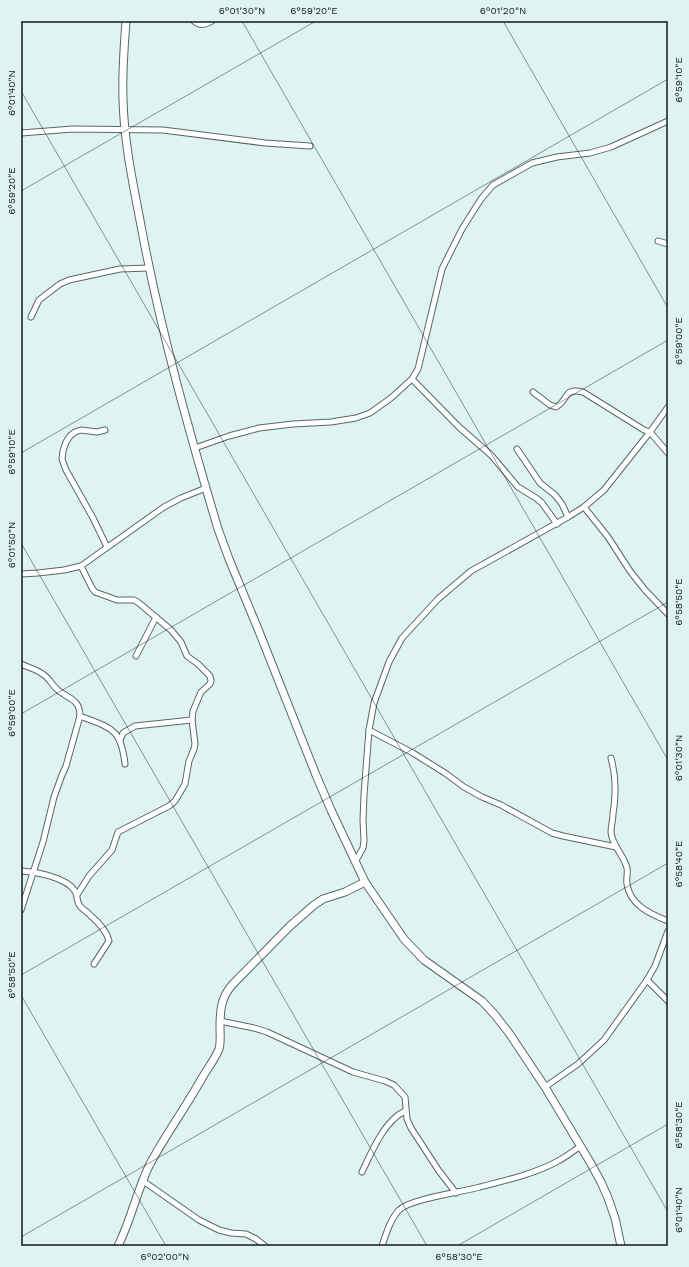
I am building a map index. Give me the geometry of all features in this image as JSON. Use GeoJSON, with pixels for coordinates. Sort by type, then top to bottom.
{"type":"FeatureCollection","features":[{"type":"Feature","properties":{"kind":"main road"},"geometry":{"type":"LineString","coordinates":[[126,21],[123,77],[125,130],[149,268],[166,344],[218,529],[316,775],[364,882],[404,940],[424,960],[482,1002],[495,1015],[509,1032],[545,1087],[581,1146],[608,1198],[615,1218],[621,1246]]}},
{"type":"Feature","properties":{"kind":"main road"},"geometry":{"type":"LineString","coordinates":[[118,1246],[129,1222],[150,1164],[219,1048],[221,1039],[220,1022],[223,1000],[226,993],[290,926],[314,905],[364,882]]}},
{"type":"Feature","properties":{"kind":"street"},"geometry":{"type":"LineString","coordinates":[[194,21],[200,24],[206,24],[212,21]]}},
{"type":"Feature","properties":{"kind":"street"},"geometry":{"type":"LineString","coordinates":[[195,448],[229,436],[259,428],[331,422],[356,418],[370,413],[391,398],[412,379],[418,369],[442,269],[462,228],[481,199],[493,185],[510,174],[532,164],[558,157],[590,153],[611,147],[668,121]]}},
{"type":"Feature","properties":{"kind":"street"},"geometry":{"type":"LineString","coordinates":[[21,133],[73,129],[163,130],[265,143],[310,146]]}},
{"type":"Feature","properties":{"kind":"street"},"geometry":{"type":"LineString","coordinates":[[658,241],[668,244]]}},
{"type":"Feature","properties":{"kind":"street"},"geometry":{"type":"LineString","coordinates":[[31,316],[39,300],[60,284],[69,280],[120,269],[149,268]]}},
{"type":"Feature","properties":{"kind":"street"},"geometry":{"type":"LineString","coordinates":[[412,379],[459,428],[491,455],[518,486],[542,502],[557,524]]}},
{"type":"Feature","properties":{"kind":"street"},"geometry":{"type":"LineString","coordinates":[[533,392],[550,405],[556,407],[568,392],[576,390],[583,392],[644,430],[650,432],[668,453]]}},
{"type":"Feature","properties":{"kind":"street"},"geometry":{"type":"LineString","coordinates":[[355,862],[363,848],[364,841],[364,795],[369,730],[374,703],[389,662],[402,638],[438,599],[471,571],[557,524],[584,507],[604,490],[668,407]]}},
{"type":"Feature","properties":{"kind":"street"},"geometry":{"type":"LineString","coordinates":[[105,430],[97,432],[81,430],[75,432],[66,442],[62,459],[72,484],[93,518],[107,547]]}},
{"type":"Feature","properties":{"kind":"street"},"geometry":{"type":"LineString","coordinates":[[517,449],[540,483],[555,495],[562,504],[568,517]]}},
{"type":"Feature","properties":{"kind":"street"},"geometry":{"type":"LineString","coordinates":[[21,574],[64,570],[81,566],[164,507],[206,488]]}},
{"type":"Feature","properties":{"kind":"street"},"geometry":{"type":"LineString","coordinates":[[584,507],[608,537],[630,571],[645,590],[668,614]]}},
{"type":"Feature","properties":{"kind":"street"},"geometry":{"type":"LineString","coordinates":[[77,895],[89,876],[112,850],[118,832],[169,806],[175,801],[181,792],[185,784],[189,761],[194,749],[192,720],[195,704],[201,692],[211,681],[210,676],[187,656],[181,642],[177,637],[156,617],[134,600],[117,600],[95,592],[81,566]]}},
{"type":"Feature","properties":{"kind":"street"},"geometry":{"type":"LineString","coordinates":[[136,656],[156,617]]}},
{"type":"Feature","properties":{"kind":"street"},"geometry":{"type":"LineString","coordinates":[[21,664],[44,674],[60,692],[78,704],[80,710],[80,716],[66,766],[54,796],[43,842],[32,872],[21,910]]}},
{"type":"Feature","properties":{"kind":"street"},"geometry":{"type":"LineString","coordinates":[[80,716],[105,726],[115,732],[124,749],[125,764]]}},
{"type":"Feature","properties":{"kind":"street"},"geometry":{"type":"LineString","coordinates":[[120,740],[124,733],[135,726],[192,720]]}},
{"type":"Feature","properties":{"kind":"street"},"geometry":{"type":"LineString","coordinates":[[369,730],[413,753],[464,787],[552,833],[568,838],[616,847]]}},
{"type":"Feature","properties":{"kind":"street"},"geometry":{"type":"LineString","coordinates":[[611,758],[615,771],[614,812],[611,830],[612,839],[624,859],[627,869],[629,893],[635,902],[653,915],[668,921]]}},
{"type":"Feature","properties":{"kind":"street"},"geometry":{"type":"LineString","coordinates":[[21,871],[32,872],[61,880],[75,890],[79,905],[91,915],[108,936],[109,941],[94,964]]}},
{"type":"Feature","properties":{"kind":"street"},"geometry":{"type":"LineString","coordinates":[[545,1087],[578,1064],[604,1040],[647,980],[655,966],[668,931]]}},
{"type":"Feature","properties":{"kind":"street"},"geometry":{"type":"LineString","coordinates":[[647,980],[668,1001]]}},
{"type":"Feature","properties":{"kind":"street"},"geometry":{"type":"LineString","coordinates":[[220,1022],[254,1028],[267,1032],[353,1072],[394,1085],[405,1097],[405,1111],[411,1128],[439,1171],[456,1193]]}},
{"type":"Feature","properties":{"kind":"street"},"geometry":{"type":"LineString","coordinates":[[362,1172],[372,1151],[387,1127],[393,1119],[405,1111]]}},
{"type":"Feature","properties":{"kind":"street"},"geometry":{"type":"LineString","coordinates":[[382,1246],[389,1226],[399,1209],[410,1203],[456,1193],[540,1169],[558,1161],[581,1146]]}},
{"type":"Feature","properties":{"kind":"street"},"geometry":{"type":"LineString","coordinates":[[143,1181],[199,1220],[219,1230],[231,1233],[246,1234],[256,1238],[265,1246]]}}]}
